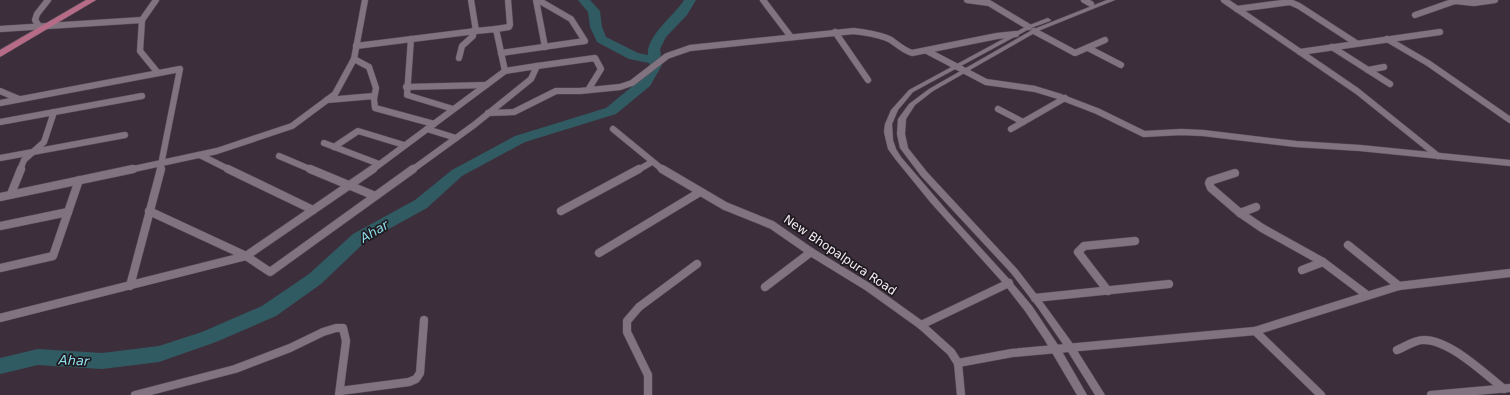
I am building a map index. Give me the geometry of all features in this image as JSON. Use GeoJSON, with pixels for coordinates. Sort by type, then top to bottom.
{"type":"FeatureCollection","features":[{"type":"Feature","properties":{"kind":"main road"},"geometry":{"type":"LineString","coordinates":[[0,54],[43,26],[64,10],[83,0]]}},
{"type":"Feature","properties":{"kind":"main road"},"geometry":{"type":"LineString","coordinates":[[0,49],[92,0]]}},
{"type":"Feature","properties":{"kind":"street"},"geometry":{"type":"LineString","coordinates":[[43,26],[35,20],[37,14],[48,0]]}},
{"type":"Feature","properties":{"kind":"street"},"geometry":{"type":"LineString","coordinates":[[156,0],[142,20],[140,51],[158,73]]}},
{"type":"Feature","properties":{"kind":"street"},"geometry":{"type":"LineString","coordinates":[[0,197],[217,151],[292,126],[335,94],[354,59],[365,0]]}},
{"type":"Feature","properties":{"kind":"street"},"geometry":{"type":"LineString","coordinates":[[459,58],[459,49],[464,42],[473,36],[474,31],[471,0]]}},
{"type":"Feature","properties":{"kind":"street"},"geometry":{"type":"LineString","coordinates":[[356,46],[508,27],[510,26],[508,0]]}},
{"type":"Feature","properties":{"kind":"street"},"geometry":{"type":"LineString","coordinates":[[501,53],[585,41],[571,19],[537,0]]}},
{"type":"Feature","properties":{"kind":"street"},"geometry":{"type":"LineString","coordinates":[[537,0],[546,47]]}},
{"type":"Feature","properties":{"kind":"street"},"geometry":{"type":"LineString","coordinates":[[763,0],[791,37]]}},
{"type":"Feature","properties":{"kind":"street"},"geometry":{"type":"LineString","coordinates":[[967,0],[989,3],[1072,53],[1088,48],[1105,40]]}},
{"type":"Feature","properties":{"kind":"street"},"geometry":{"type":"LineString","coordinates":[[1082,395],[1056,349],[1032,313],[1009,283],[919,185],[892,150],[888,133],[891,115],[898,102],[911,92],[959,69],[1031,29],[1087,2],[1099,0]]}},
{"type":"Feature","properties":{"kind":"street"},"geometry":{"type":"LineString","coordinates":[[488,113],[514,112],[556,91],[620,87],[632,83],[667,56],[690,48],[854,31],[867,33],[890,40],[904,51],[912,53],[997,36],[1016,34],[1112,0]]}},
{"type":"Feature","properties":{"kind":"street"},"geometry":{"type":"LineString","coordinates":[[1224,0],[1357,91],[1439,156]]}},
{"type":"Feature","properties":{"kind":"street"},"geometry":{"type":"LineString","coordinates":[[1415,15],[1441,8],[1455,1],[1474,3],[1495,0]]}},
{"type":"Feature","properties":{"kind":"street"},"geometry":{"type":"LineString","coordinates":[[1237,9],[1290,2],[1299,6],[1356,43]]}},
{"type":"Feature","properties":{"kind":"street"},"geometry":{"type":"LineString","coordinates":[[0,29],[142,20]]}},
{"type":"Feature","properties":{"kind":"street"},"geometry":{"type":"LineString","coordinates":[[496,29],[505,71]]}},
{"type":"Feature","properties":{"kind":"street"},"geometry":{"type":"LineString","coordinates":[[835,32],[868,80]]}},
{"type":"Feature","properties":{"kind":"street"},"geometry":{"type":"LineString","coordinates":[[1300,52],[1440,32]]}},
{"type":"Feature","properties":{"kind":"street"},"geometry":{"type":"LineString","coordinates":[[1016,34],[959,69],[912,104],[902,119],[901,134],[904,148],[924,174],[1014,271],[1070,347],[1100,395]]}},
{"type":"Feature","properties":{"kind":"street"},"geometry":{"type":"LineString","coordinates":[[411,39],[406,87],[407,95],[453,110]]}},
{"type":"Feature","properties":{"kind":"street"},"geometry":{"type":"LineString","coordinates":[[1387,39],[1453,79],[1510,120]]}},
{"type":"Feature","properties":{"kind":"street"},"geometry":{"type":"LineString","coordinates":[[1332,47],[1390,84]]}},
{"type":"Feature","properties":{"kind":"street"},"geometry":{"type":"LineString","coordinates":[[1088,48],[1121,65]]}},
{"type":"Feature","properties":{"kind":"street"},"geometry":{"type":"LineString","coordinates":[[927,51],[986,82],[1035,89],[1065,98],[1097,111],[1144,134],[1181,132],[1203,133],[1296,144],[1360,148],[1510,163]]}},
{"type":"Feature","properties":{"kind":"street"},"geometry":{"type":"LineString","coordinates":[[0,318],[246,256],[380,164],[505,71],[595,58],[602,69],[588,90]]}},
{"type":"Feature","properties":{"kind":"street"},"geometry":{"type":"LineString","coordinates":[[354,59],[369,67],[376,88],[374,96],[375,108],[431,126],[456,138]]}},
{"type":"Feature","properties":{"kind":"street"},"geometry":{"type":"LineString","coordinates":[[150,211],[246,256],[270,272],[456,138],[531,79],[537,66]]}},
{"type":"Feature","properties":{"kind":"street"},"geometry":{"type":"LineString","coordinates":[[1368,70],[1384,67]]}},
{"type":"Feature","properties":{"kind":"street"},"geometry":{"type":"LineString","coordinates":[[0,103],[180,69],[162,163],[130,286]]}},
{"type":"Feature","properties":{"kind":"street"},"geometry":{"type":"LineString","coordinates":[[406,87],[486,85]]}},
{"type":"Feature","properties":{"kind":"street"},"geometry":{"type":"LineString","coordinates":[[0,91],[19,99]]}},
{"type":"Feature","properties":{"kind":"street"},"geometry":{"type":"LineString","coordinates":[[0,122],[142,96]]}},
{"type":"Feature","properties":{"kind":"street"},"geometry":{"type":"LineString","coordinates":[[326,100],[374,96]]}},
{"type":"Feature","properties":{"kind":"street"},"geometry":{"type":"LineString","coordinates":[[1011,129],[1065,98]]}},
{"type":"Feature","properties":{"kind":"street"},"geometry":{"type":"LineString","coordinates":[[998,109],[1023,122]]}},
{"type":"Feature","properties":{"kind":"street"},"geometry":{"type":"LineString","coordinates":[[11,194],[24,160],[31,152],[44,142],[54,112]]}},
{"type":"Feature","properties":{"kind":"street","name":"New Bhopalpura Road"},"geometry":{"type":"LineString","coordinates":[[613,129],[666,172],[725,206],[772,225],[811,252],[868,287],[921,325],[950,352],[958,363]]}},
{"type":"Feature","properties":{"kind":"street"},"geometry":{"type":"LineString","coordinates":[[334,147],[358,131],[404,145]]}},
{"type":"Feature","properties":{"kind":"street"},"geometry":{"type":"LineString","coordinates":[[0,158],[125,135]]}},
{"type":"Feature","properties":{"kind":"street"},"geometry":{"type":"LineString","coordinates":[[324,143],[380,164]]}},
{"type":"Feature","properties":{"kind":"street"},"geometry":{"type":"LineString","coordinates":[[200,155],[313,210]]}},
{"type":"Feature","properties":{"kind":"street"},"geometry":{"type":"LineString","coordinates":[[279,156],[350,184],[375,196]]}},
{"type":"Feature","properties":{"kind":"street"},"geometry":{"type":"LineString","coordinates":[[561,211],[652,162]]}},
{"type":"Feature","properties":{"kind":"street"},"geometry":{"type":"LineString","coordinates":[[1235,173],[1210,181],[1209,183],[1211,188],[1240,213],[1274,235],[1323,262],[1367,295]]}},
{"type":"Feature","properties":{"kind":"street"},"geometry":{"type":"LineString","coordinates":[[0,268],[53,256],[79,180]]}},
{"type":"Feature","properties":{"kind":"street"},"geometry":{"type":"LineString","coordinates":[[599,253],[700,192]]}},
{"type":"Feature","properties":{"kind":"street"},"geometry":{"type":"LineString","coordinates":[[1240,213],[1256,207]]}},
{"type":"Feature","properties":{"kind":"street"},"geometry":{"type":"LineString","coordinates":[[0,226],[68,212]]}},
{"type":"Feature","properties":{"kind":"street"},"geometry":{"type":"LineString","coordinates":[[1108,290],[1080,255],[1078,252],[1079,249],[1084,246],[1134,241]]}},
{"type":"Feature","properties":{"kind":"street"},"geometry":{"type":"LineString","coordinates":[[1348,245],[1399,286]]}},
{"type":"Feature","properties":{"kind":"street"},"geometry":{"type":"LineString","coordinates":[[765,287],[811,252]]}},
{"type":"Feature","properties":{"kind":"street"},"geometry":{"type":"LineString","coordinates":[[1302,270],[1323,262]]}},
{"type":"Feature","properties":{"kind":"street"},"geometry":{"type":"LineString","coordinates":[[648,395],[648,375],[627,332],[627,321],[640,307],[697,264]]}},
{"type":"Feature","properties":{"kind":"street"},"geometry":{"type":"LineString","coordinates":[[961,395],[958,363],[1012,353],[1255,332],[1399,286],[1510,273]]}},
{"type":"Feature","properties":{"kind":"street"},"geometry":{"type":"LineString","coordinates":[[921,325],[1009,283]]}},
{"type":"Feature","properties":{"kind":"street"},"geometry":{"type":"LineString","coordinates":[[1035,298],[1169,284]]}},
{"type":"Feature","properties":{"kind":"street"},"geometry":{"type":"LineString","coordinates":[[135,395],[235,370],[290,348],[323,332],[336,328],[344,328],[346,333],[340,393],[409,382],[416,379],[420,374],[424,320]]}},
{"type":"Feature","properties":{"kind":"street"},"geometry":{"type":"LineString","coordinates":[[1255,332],[1321,395]]}},
{"type":"Feature","properties":{"kind":"street"},"geometry":{"type":"LineString","coordinates":[[1397,350],[1423,340],[1435,341],[1448,346],[1507,389]]}},
{"type":"Feature","properties":{"kind":"street"},"geometry":{"type":"LineString","coordinates":[[1431,395],[1507,389]]}},
{"type":"Feature","properties":{"kind":"waterway"},"geometry":{"type":"LineString","coordinates":[[584,0],[594,11],[596,27],[601,39],[634,56],[655,60]]}},
{"type":"Feature","properties":{"kind":"waterway","name":"Ahar"},"geometry":{"type":"LineString","coordinates":[[0,366],[38,357],[102,361],[159,354],[209,337],[269,311],[315,279],[359,238],[421,204],[457,173],[520,139],[611,111],[645,83],[656,65],[654,49],[660,36],[683,12],[690,0]]}}]}
